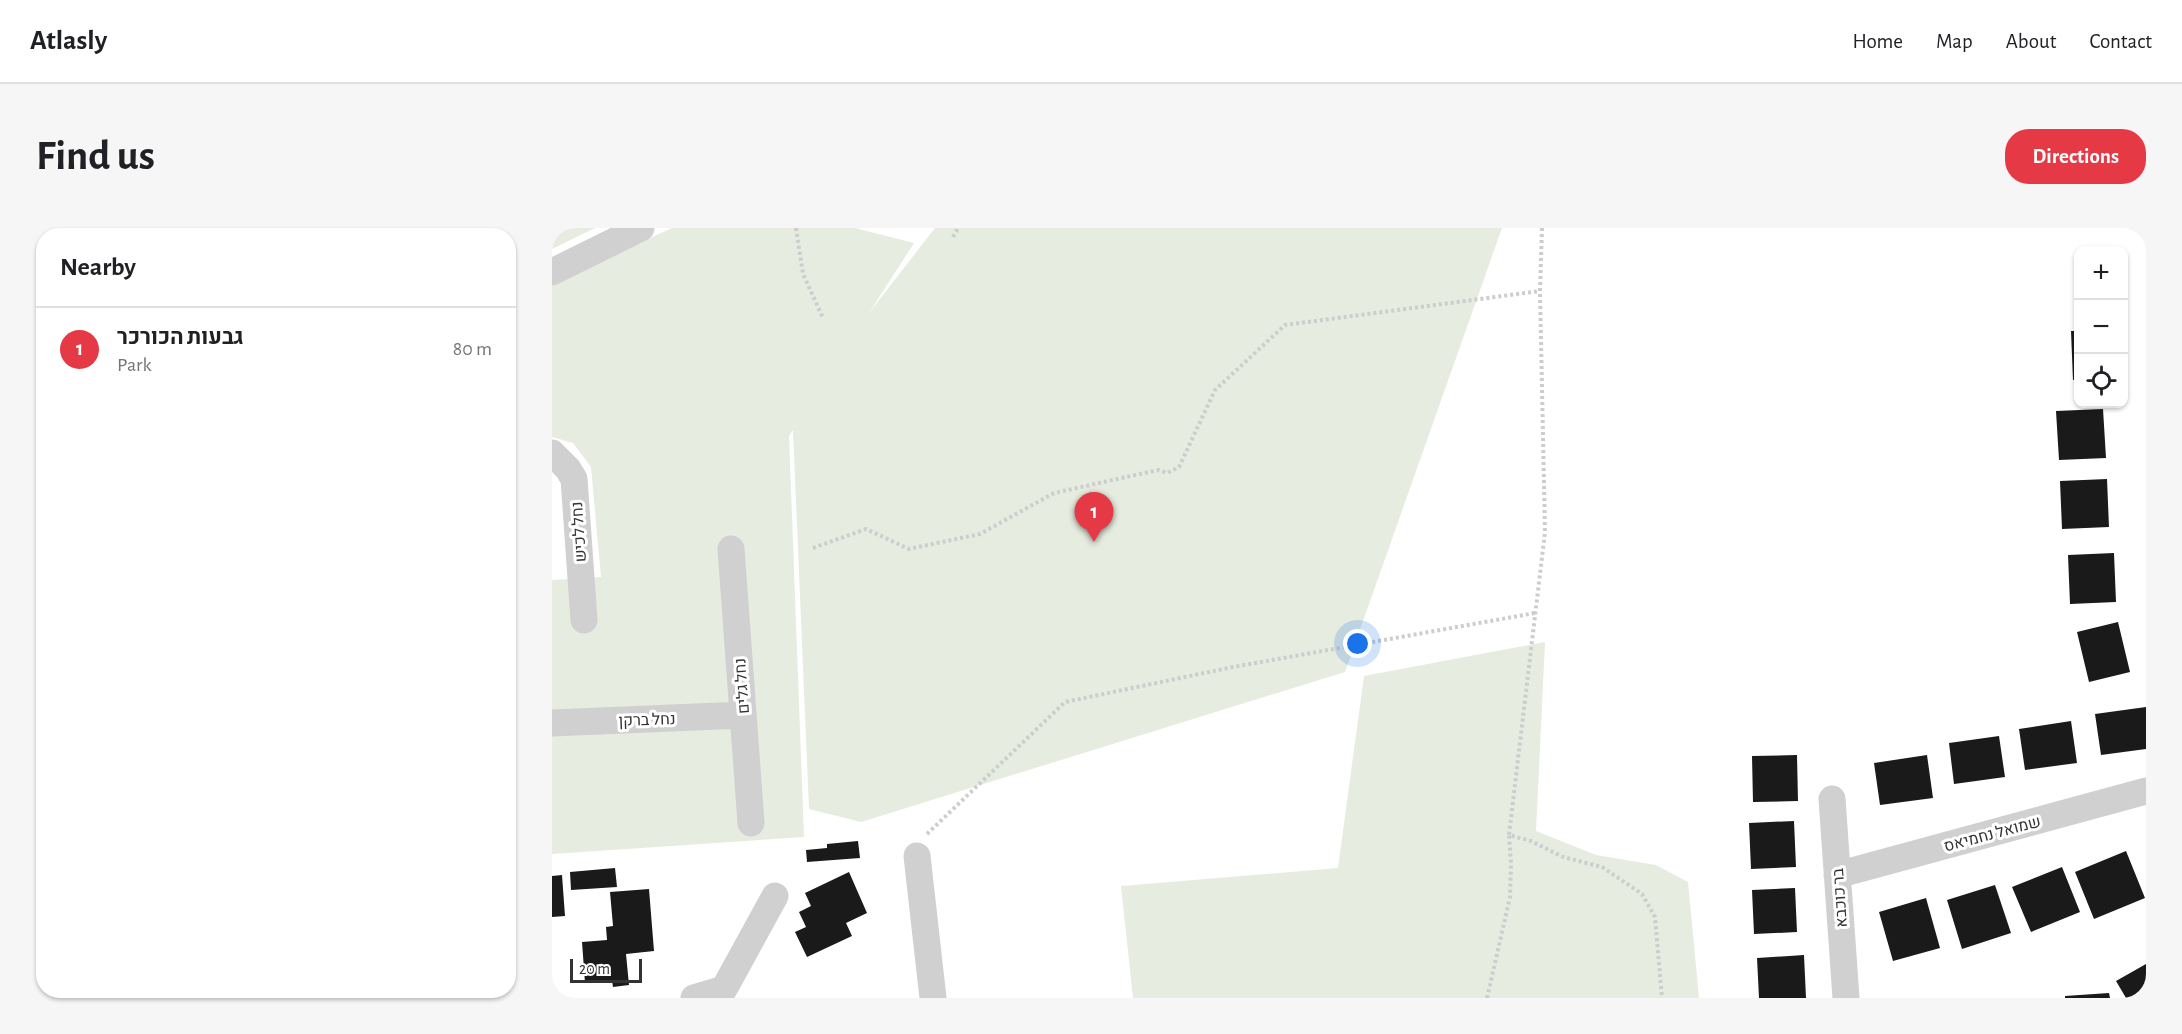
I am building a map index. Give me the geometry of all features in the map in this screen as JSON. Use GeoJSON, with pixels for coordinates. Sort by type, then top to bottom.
{"type":"FeatureCollection","features":[{"type":"Feature","properties":{"kind":"street"},"geometry":{"type":"LineString","coordinates":[[552,272],[641,228]]}},
{"type":"Feature","properties":{"kind":"street","name":"נחל לכיש"},"geometry":{"type":"LineString","coordinates":[[552,453],[568,469],[574,479],[584,620]]}},
{"type":"Feature","properties":{"kind":"street","name":"נחל גלים"},"geometry":{"type":"LineString","coordinates":[[731,549],[751,823]]}},
{"type":"Feature","properties":{"kind":"street","name":"נחל ברקן"},"geometry":{"type":"LineString","coordinates":[[552,723],[743,715]]}},
{"type":"Feature","properties":{"kind":"street","name":"שמואל נחמיאס"},"geometry":{"type":"LineString","coordinates":[[1837,875],[2146,791]]}},
{"type":"Feature","properties":{"kind":"street","name":"בר כוכבא"},"geometry":{"type":"LineString","coordinates":[[1832,799],[1846,998]]}},
{"type":"Feature","properties":{"kind":"street"},"geometry":{"type":"LineString","coordinates":[[917,856],[933,998]]}},
{"type":"Feature","properties":{"kind":"street"},"geometry":{"type":"LineString","coordinates":[[694,998],[724,989],[776,896]]}},
{"type":"Feature","properties":{"kind":"path"},"geometry":{"type":"LineString","coordinates":[[796,228],[803,274],[823,318]]}},
{"type":"Feature","properties":{"kind":"path"},"geometry":{"type":"LineString","coordinates":[[953,237],[958,228]]}},
{"type":"Feature","properties":{"kind":"path"},"geometry":{"type":"LineString","coordinates":[[1487,998],[1510,897],[1509,835],[1545,532],[1540,291],[1542,228]]}},
{"type":"Feature","properties":{"kind":"path"},"geometry":{"type":"LineString","coordinates":[[813,548],[866,530],[909,549],[920,547],[980,534],[1054,493],[1158,470],[1167,473],[1179,466],[1215,390],[1285,325],[1540,291]]}},
{"type":"Feature","properties":{"kind":"path"},"geometry":{"type":"LineString","coordinates":[[917,856],[921,840],[1065,702],[1233,667],[1535,613]]}},
{"type":"Feature","properties":{"kind":"path"},"geometry":{"type":"LineString","coordinates":[[1509,835],[1531,841],[1563,857],[1602,867],[1642,894],[1655,917],[1662,998]]}},
{"type":"Feature","properties":{"kind":"shaded area"},"geometry":{"type":"Polygon","coordinates":[[[552,228],[595,228],[552,249],[552,228]]]}},
{"type":"Feature","properties":{"kind":"shaded area"},"geometry":{"type":"Polygon","coordinates":[[[672,228],[855,228],[914,243],[869,313],[935,228],[1502,228],[1345,672],[861,822],[809,809],[793,430],[789,436],[804,837],[552,854],[552,580],[601,577],[591,467],[573,443],[552,437],[552,283],[672,228]]]}},
{"type":"Feature","properties":{"kind":"shaded area"},"geometry":{"type":"Polygon","coordinates":[[[1545,642],[1536,831],[1596,855],[1656,865],[1688,882],[1699,998],[1133,998],[1121,886],[1338,868],[1364,676],[1545,642]]]}},
{"type":"Feature","properties":{"kind":"building"},"geometry":{"type":"Polygon","coordinates":[[[2071,331],[2074,331],[2073,380],[2071,331]]]}},
{"type":"Feature","properties":{"kind":"building"},"geometry":{"type":"Polygon","coordinates":[[[2103,409],[2106,458],[2059,460],[2056,411],[2103,409]]]}},
{"type":"Feature","properties":{"kind":"building"},"geometry":{"type":"Polygon","coordinates":[[[2107,479],[2109,527],[2062,529],[2060,481],[2107,479]]]}},
{"type":"Feature","properties":{"kind":"building"},"geometry":{"type":"Polygon","coordinates":[[[2114,553],[2116,602],[2070,604],[2068,555],[2114,553]]]}},
{"type":"Feature","properties":{"kind":"building"},"geometry":{"type":"Polygon","coordinates":[[[2118,622],[2130,672],[2089,682],[2077,632],[2118,622]]]}},
{"type":"Feature","properties":{"kind":"building"},"geometry":{"type":"Polygon","coordinates":[[[2146,707],[2146,749],[2101,755],[2095,714],[2146,707]]]}},
{"type":"Feature","properties":{"kind":"building"},"geometry":{"type":"Polygon","coordinates":[[[2071,721],[2077,763],[2025,770],[2019,729],[2071,721]]]}},
{"type":"Feature","properties":{"kind":"building"},"geometry":{"type":"Polygon","coordinates":[[[1999,736],[2005,777],[1954,784],[1949,743],[1999,736]]]}},
{"type":"Feature","properties":{"kind":"building"},"geometry":{"type":"Polygon","coordinates":[[[1797,755],[1798,801],[1753,802],[1752,756],[1797,755]]]}},
{"type":"Feature","properties":{"kind":"building"},"geometry":{"type":"Polygon","coordinates":[[[1927,755],[1933,798],[1880,805],[1874,763],[1927,755]]]}},
{"type":"Feature","properties":{"kind":"building"},"geometry":{"type":"Polygon","coordinates":[[[1794,821],[1796,867],[1751,869],[1749,823],[1794,821]]]}},
{"type":"Feature","properties":{"kind":"building"},"geometry":{"type":"Polygon","coordinates":[[[858,841],[860,858],[807,862],[806,850],[827,848],[827,844],[858,841]]]}},
{"type":"Feature","properties":{"kind":"building"},"geometry":{"type":"Polygon","coordinates":[[[2126,851],[2145,898],[2094,919],[2075,872],[2126,851]]]}},
{"type":"Feature","properties":{"kind":"building"},"geometry":{"type":"Polygon","coordinates":[[[2062,867],[2080,912],[2031,932],[2012,887],[2062,867]]]}},
{"type":"Feature","properties":{"kind":"building"},"geometry":{"type":"Polygon","coordinates":[[[615,868],[617,887],[571,890],[570,872],[615,868]]]}},
{"type":"Feature","properties":{"kind":"building"},"geometry":{"type":"Polygon","coordinates":[[[849,872],[867,913],[846,923],[852,936],[807,957],[795,932],[806,927],[799,912],[811,906],[805,893],[849,872]]]}},
{"type":"Feature","properties":{"kind":"building"},"geometry":{"type":"Polygon","coordinates":[[[562,875],[565,916],[552,917],[552,876],[562,875]]]}},
{"type":"Feature","properties":{"kind":"building"},"geometry":{"type":"Polygon","coordinates":[[[1995,885],[2011,933],[1962,949],[1947,900],[1995,885]]]}},
{"type":"Feature","properties":{"kind":"building"},"geometry":{"type":"Polygon","coordinates":[[[1795,888],[1797,932],[1754,934],[1752,890],[1795,888]]]}},
{"type":"Feature","properties":{"kind":"building"},"geometry":{"type":"Polygon","coordinates":[[[649,889],[654,951],[626,954],[629,985],[613,987],[612,981],[585,983],[582,942],[607,940],[606,927],[613,926],[610,892],[649,889]]]}},
{"type":"Feature","properties":{"kind":"building"},"geometry":{"type":"Polygon","coordinates":[[[1926,898],[1940,948],[1893,961],[1879,912],[1926,898]]]}},
{"type":"Feature","properties":{"kind":"building"},"geometry":{"type":"Polygon","coordinates":[[[1804,955],[1806,998],[1759,998],[1757,958],[1804,955]]]}},
{"type":"Feature","properties":{"kind":"building"},"geometry":{"type":"Polygon","coordinates":[[[2146,964],[2146,998],[2126,998],[2116,981],[2146,964]]]}},
{"type":"Feature","properties":{"kind":"building"},"geometry":{"type":"Polygon","coordinates":[[[2109,993],[2110,998],[2065,998],[2065,996],[2109,993]]]}},
{"type":"Feature","properties":{"kind":"place","name":"גבעות הכורכר"},"geometry":{"type":"Point","coordinates":[1094,542]}}]}
